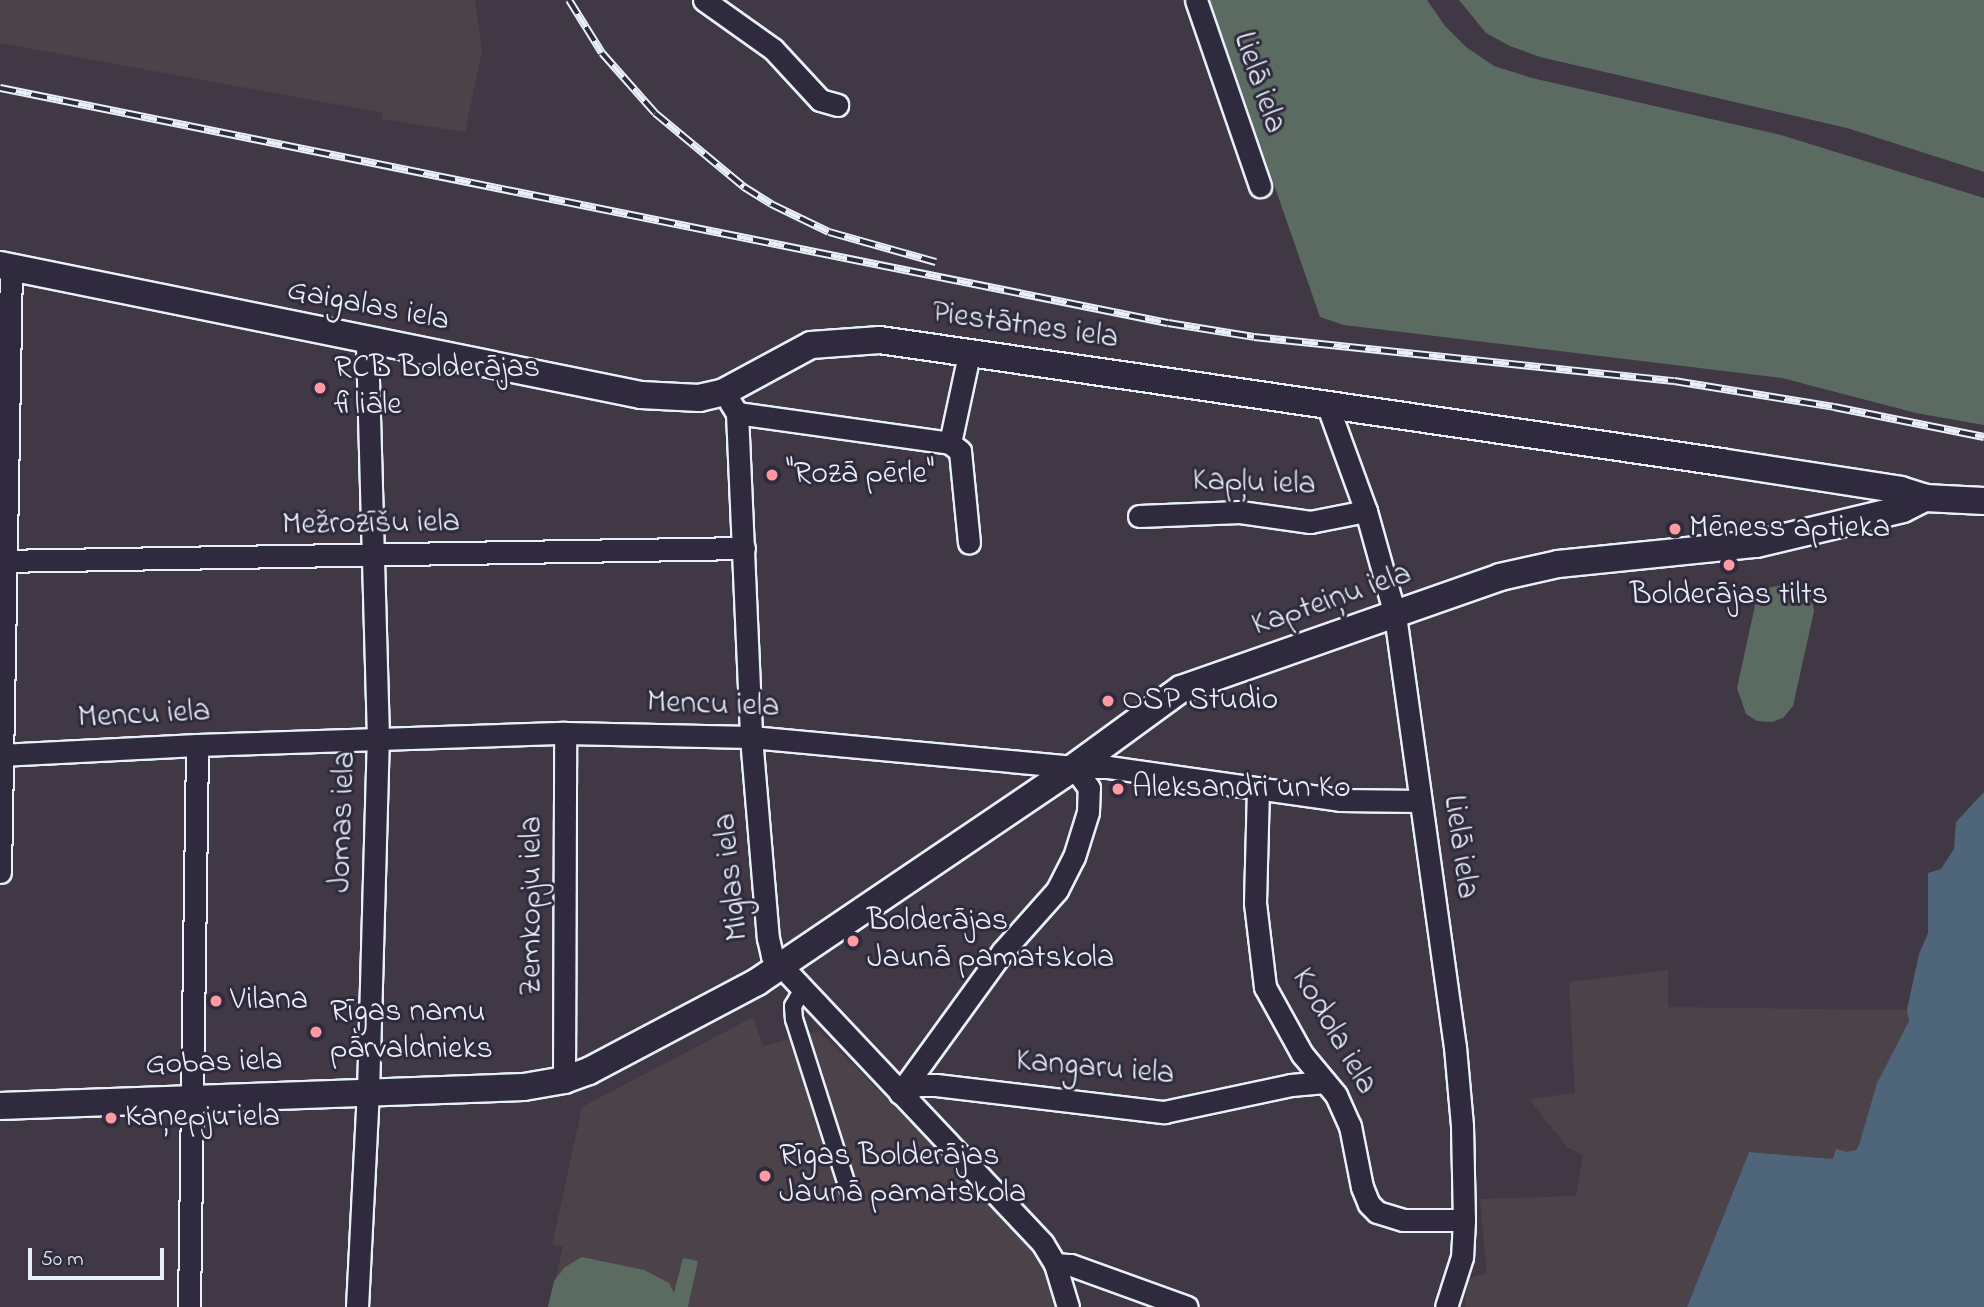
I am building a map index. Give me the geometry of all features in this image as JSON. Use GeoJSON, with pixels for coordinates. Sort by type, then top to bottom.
{"type":"FeatureCollection","features":[{"type":"Feature","properties":{"kind":"street"},"geometry":{"type":"LineString","coordinates":[[704,0],[773,49],[820,100],[837,105]]}},
{"type":"Feature","properties":{"kind":"street","name":"Lielā iela"},"geometry":{"type":"LineString","coordinates":[[1196,0],[1260,186]]}},
{"type":"Feature","properties":{"kind":"street"},"geometry":{"type":"LineString","coordinates":[[0,872],[5,267]]}},
{"type":"Feature","properties":{"kind":"street","name":"Gaigalas iela"},"geometry":{"type":"LineString","coordinates":[[5,267],[641,395],[731,402]]}},
{"type":"Feature","properties":{"kind":"street","name":"Jomas iela"},"geometry":{"type":"LineString","coordinates":[[357,1307],[368,1093],[378,738],[367,340]]}},
{"type":"Feature","properties":{"kind":"street","name":"Piestātnes iela"},"geometry":{"type":"LineString","coordinates":[[731,402],[811,345],[880,340],[1901,490],[1925,498]]}},
{"type":"Feature","properties":{"kind":"street"},"geometry":{"type":"LineString","coordinates":[[950,443],[969,354]]}},
{"type":"Feature","properties":{"kind":"street"},"geometry":{"type":"LineString","coordinates":[[731,402],[950,443],[960,451],[969,543]]}},
{"type":"Feature","properties":{"kind":"street","name":"Miglas iela"},"geometry":{"type":"LineString","coordinates":[[731,402],[744,548],[751,737],[768,938],[772,956],[1043,1244],[1055,1264],[1068,1307]]}},
{"type":"Feature","properties":{"kind":"street","name":"Lielā iela"},"geometry":{"type":"LineString","coordinates":[[1327,404],[1366,511],[1395,615],[1460,1088],[1465,1220],[1462,1257],[1446,1307]]}},
{"type":"Feature","properties":{"kind":"street","name":"Kapteiņu iela"},"geometry":{"type":"LineString","coordinates":[[781,967],[1074,767],[1181,689],[1500,577],[1558,564],[1756,544],[1903,509],[1925,498],[1984,502]]}},
{"type":"Feature","properties":{"kind":"street","name":"Kapļu iela"},"geometry":{"type":"LineString","coordinates":[[1139,516],[1240,512],[1310,522],[1366,511]]}},
{"type":"Feature","properties":{"kind":"street","name":"Mežrozīšu iela"},"geometry":{"type":"LineString","coordinates":[[3,561],[744,548]]}},
{"type":"Feature","properties":{"kind":"street","name":"Mencu iela"},"geometry":{"type":"LineString","coordinates":[[2,755],[197,745],[565,733],[751,737],[1074,767],[1108,767],[1366,803],[1420,801]]}},
{"type":"Feature","properties":{"kind":"street","name":"Zemkopju iela"},"geometry":{"type":"LineString","coordinates":[[564,1080],[565,733]]}},
{"type":"Feature","properties":{"kind":"street"},"geometry":{"type":"LineString","coordinates":[[189,1307],[197,745]]}},
{"type":"Feature","properties":{"kind":"street"},"geometry":{"type":"LineString","coordinates":[[900,1093],[1002,952],[1057,890],[1073,857],[1088,812],[1089,788],[1074,767]]}},
{"type":"Feature","properties":{"kind":"street","name":"Kodola iela"},"geometry":{"type":"LineString","coordinates":[[1258,788],[1255,903],[1265,987],[1302,1054],[1336,1095],[1350,1126],[1362,1186],[1369,1204],[1377,1212],[1404,1220],[1465,1220]]}},
{"type":"Feature","properties":{"kind":"street","name":"Gobas iela"},"geometry":{"type":"LineString","coordinates":[[0,1106],[524,1087],[564,1080],[589,1072],[781,967]]}},
{"type":"Feature","properties":{"kind":"street"},"geometry":{"type":"LineString","coordinates":[[803,989],[793,1006],[794,1019],[848,1188]]}},
{"type":"Feature","properties":{"kind":"street","name":"Kangaru iela"},"geometry":{"type":"LineString","coordinates":[[900,1093],[918,1086],[936,1085],[1164,1112],[1291,1085],[1325,1082]]}},
{"type":"Feature","properties":{"kind":"street"},"geometry":{"type":"LineString","coordinates":[[1055,1264],[1071,1265],[1187,1307]]}},
{"type":"Feature","properties":{"kind":"shaded area"},"geometry":{"type":"Polygon","coordinates":[[[0,0],[475,0],[482,50],[465,132],[382,119],[383,113],[0,43],[0,0]]]}},
{"type":"Feature","properties":{"kind":"shaded area"},"geometry":{"type":"Polygon","coordinates":[[[1668,970],[1668,1007],[1907,1010],[1909,1021],[1877,1083],[1860,1145],[1856,1150],[1833,1159],[1749,1152],[1687,1307],[1465,1307],[1468,1278],[1487,1273],[1480,1199],[1576,1196],[1583,1155],[1567,1147],[1529,1099],[1575,1093],[1569,982],[1668,970]]]}},
{"type":"Feature","properties":{"kind":"shaded area","name":"Rīgas Bolderājas Jaunā pamatskola"},"geometry":{"type":"Polygon","coordinates":[[[753,1017],[763,1046],[819,1031],[1034,1246],[1052,1279],[1057,1307],[548,1307],[563,1247],[552,1245],[582,1107],[753,1017]]]}},
{"type":"Feature","properties":{"kind":"green space"},"geometry":{"type":"Polygon","coordinates":[[[1210,0],[1427,0],[1445,26],[1466,47],[1494,66],[1532,78],[1781,135],[1984,198],[1984,425],[1916,413],[1782,378],[1344,325],[1320,317],[1210,0]]]}},
{"type":"Feature","properties":{"kind":"green space"},"geometry":{"type":"Polygon","coordinates":[[[1459,0],[1984,0],[1984,172],[1847,128],[1540,57],[1510,46],[1486,33],[1459,0]]]}},
{"type":"Feature","properties":{"kind":"green space"},"geometry":{"type":"Polygon","coordinates":[[[1791,583],[1810,589],[1814,611],[1793,706],[1783,718],[1772,722],[1757,721],[1746,714],[1737,688],[1756,601],[1768,588],[1791,583]]]}},
{"type":"Feature","properties":{"kind":"green space"},"geometry":{"type":"Polygon","coordinates":[[[582,1257],[644,1270],[669,1283],[674,1293],[683,1258],[698,1261],[688,1307],[548,1307],[554,1281],[565,1267],[582,1257]]]}},
{"type":"Feature","properties":{"kind":"water"},"geometry":{"type":"Polygon","coordinates":[[[1984,792],[1984,1307],[1687,1307],[1749,1152],[1833,1159],[1836,1149],[1847,1152],[1856,1150],[1859,1145],[1877,1083],[1909,1021],[1907,1010],[1919,954],[1928,933],[1928,873],[1941,869],[1954,849],[1956,822],[1984,792]]]}},
{"type":"Feature","properties":{"kind":"railway"},"geometry":{"type":"LineString","coordinates":[[569,0],[602,53],[655,113],[744,187],[771,204],[829,232],[936,262]]}},
{"type":"Feature","properties":{"kind":"railway"},"geometry":{"type":"LineString","coordinates":[[0,88],[1168,323],[1254,337],[1674,381],[1834,407],[1984,437]]}},
{"type":"Feature","properties":{"kind":"place","name":"RCB Bolderājas filiāle"},"geometry":{"type":"Point","coordinates":[320,388]}},
{"type":"Feature","properties":{"kind":"place","name":"\"Rozā pērle\""},"geometry":{"type":"Point","coordinates":[772,475]}},
{"type":"Feature","properties":{"kind":"place","name":"Mēness aptieka"},"geometry":{"type":"Point","coordinates":[1675,529]}},
{"type":"Feature","properties":{"kind":"place","name":"Bolderājas tilts"},"geometry":{"type":"Point","coordinates":[1729,565]}},
{"type":"Feature","properties":{"kind":"place","name":"OSP Studio"},"geometry":{"type":"Point","coordinates":[1108,701]}},
{"type":"Feature","properties":{"kind":"place","name":"Aleksandri un Ko"},"geometry":{"type":"Point","coordinates":[1118,789]}},
{"type":"Feature","properties":{"kind":"place","name":"Bolderājas Jaunā pamatskola"},"geometry":{"type":"Point","coordinates":[853,941]}},
{"type":"Feature","properties":{"kind":"place","name":"Vilana"},"geometry":{"type":"Point","coordinates":[216,1001]}},
{"type":"Feature","properties":{"kind":"place","name":"Rīgas namu pārvaldnieks"},"geometry":{"type":"Point","coordinates":[316,1032]}},
{"type":"Feature","properties":{"kind":"place","name":"Kaņepju iela"},"geometry":{"type":"Point","coordinates":[111,1118]}},
{"type":"Feature","properties":{"kind":"place","name":"Rīgas Bolderājas Jaunā pamatskola"},"geometry":{"type":"Point","coordinates":[765,1176]}}]}
